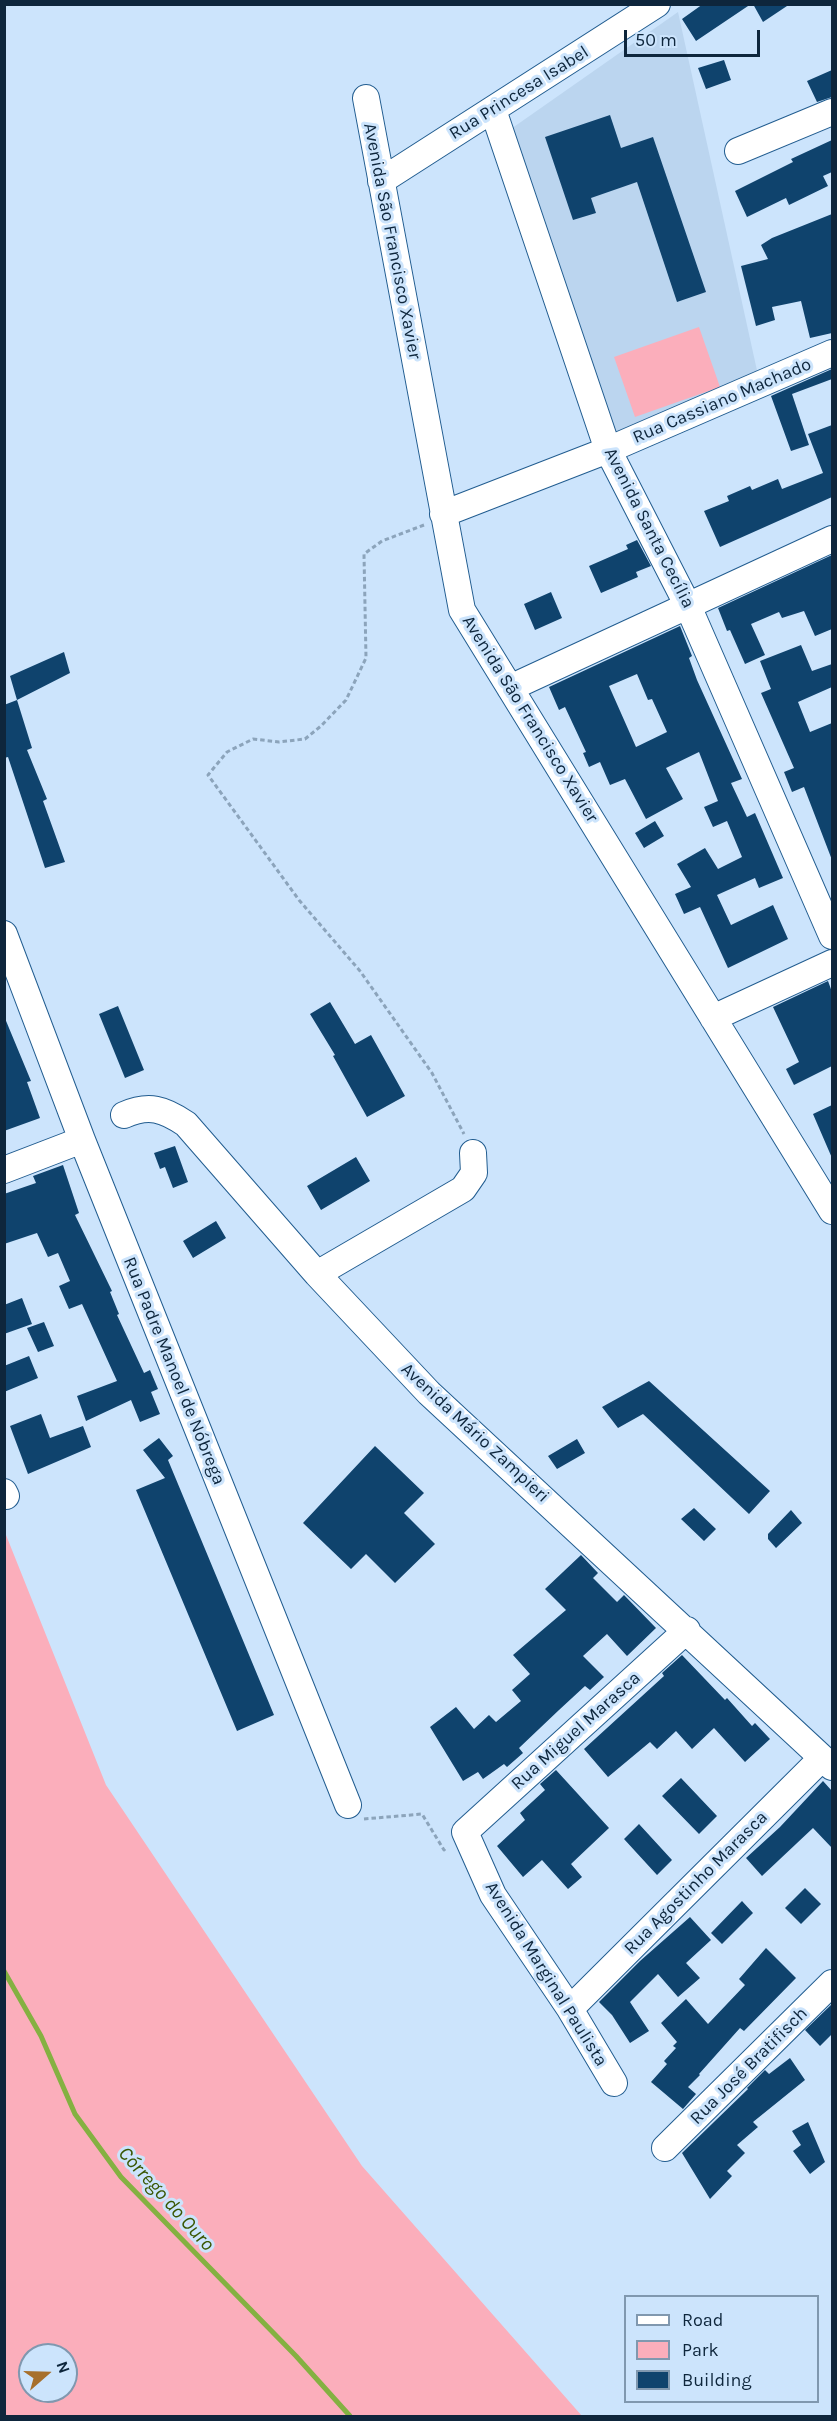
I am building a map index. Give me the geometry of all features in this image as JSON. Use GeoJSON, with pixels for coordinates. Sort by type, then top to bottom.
{"type":"FeatureCollection","features":[{"type":"Feature","properties":{"kind":"street","name":"Rua Princesa Isabel"},"geometry":{"type":"LineString","coordinates":[[381,181],[494,110],[621,15],[657,4]]}},
{"type":"Feature","properties":{"kind":"street","name":"Avenida São Francisco Xavier"},"geometry":{"type":"LineString","coordinates":[[366,98],[462,610],[832,1211]]}},
{"type":"Feature","properties":{"kind":"street","name":"Avenida Santa Cecília"},"geometry":{"type":"LineString","coordinates":[[494,110],[608,450],[688,606],[832,936]]}},
{"type":"Feature","properties":{"kind":"street"},"geometry":{"type":"LineString","coordinates":[[738,151],[832,112]]}},
{"type":"Feature","properties":{"kind":"street","name":"Rua Cassiano Machado"},"geometry":{"type":"LineString","coordinates":[[443,514],[608,450],[832,353]]}},
{"type":"Feature","properties":{"kind":"street"},"geometry":{"type":"LineString","coordinates":[[510,688],[832,539]]}},
{"type":"Feature","properties":{"kind":"street","name":"Rua Padre Manoel de Nóbrega"},"geometry":{"type":"LineString","coordinates":[[4,934],[82,1140],[348,1805]]}},
{"type":"Feature","properties":{"kind":"street"},"geometry":{"type":"LineString","coordinates":[[713,1018],[832,963]]}},
{"type":"Feature","properties":{"kind":"street","name":"Avenida Mário Zampieri"},"geometry":{"type":"LineString","coordinates":[[124,1115],[144,1108],[155,1109],[186,1124],[317,1274],[429,1393],[827,1762]]}},
{"type":"Feature","properties":{"kind":"street"},"geometry":{"type":"LineString","coordinates":[[4,1170],[82,1140]]}},
{"type":"Feature","properties":{"kind":"street"},"geometry":{"type":"LineString","coordinates":[[317,1274],[462,1189],[474,1173],[473,1153]]}},
{"type":"Feature","properties":{"kind":"street","name":"Rua Miguel Marasca"},"geometry":{"type":"LineString","coordinates":[[465,1832],[687,1630]]}},
{"type":"Feature","properties":{"kind":"street","name":"Rua Agostinho Marasca"},"geometry":{"type":"LineString","coordinates":[[570,2009],[827,1762]]}},
{"type":"Feature","properties":{"kind":"street","name":"Avenida Marginal Paulista"},"geometry":{"type":"LineString","coordinates":[[465,1832],[493,1895],[570,2009],[614,2083]]}},
{"type":"Feature","properties":{"kind":"street","name":"Rua José Bratifisch"},"geometry":{"type":"LineString","coordinates":[[665,2148],[832,1983]]}},
{"type":"Feature","properties":{"kind":"path"},"geometry":{"type":"LineString","coordinates":[[443,514],[420,527],[382,541],[364,554],[366,658],[346,700],[305,739],[279,742],[253,739],[227,752],[208,775],[299,900],[360,971],[419,1055],[432,1074],[473,1153]]}},
{"type":"Feature","properties":{"kind":"path"},"geometry":{"type":"LineString","coordinates":[[348,1805],[364,1820],[422,1814],[444,1850],[465,1832]]}},
{"type":"Feature","properties":{"kind":"shaded area"},"geometry":{"type":"Polygon","coordinates":[[[678,12],[758,375],[616,437],[508,131],[678,12]]]}},
{"type":"Feature","properties":{"kind":"green space"},"geometry":{"type":"Polygon","coordinates":[[[699,327],[720,387],[635,417],[614,357],[699,327]]]}},
{"type":"Feature","properties":{"kind":"green space"},"geometry":{"type":"Polygon","coordinates":[[[4,1530],[106,1785],[362,2166],[582,2416],[5,2416],[4,1530]]]}},
{"type":"Feature","properties":{"kind":"building"},"geometry":{"type":"Polygon","coordinates":[[[703,4],[751,4],[696,41],[682,19],[703,4]]]}},
{"type":"Feature","properties":{"kind":"building"},"geometry":{"type":"Polygon","coordinates":[[[753,4],[790,4],[763,22],[753,4]]]}},
{"type":"Feature","properties":{"kind":"building"},"geometry":{"type":"Polygon","coordinates":[[[724,60],[731,80],[706,89],[698,68],[724,60]]]}},
{"type":"Feature","properties":{"kind":"building"},"geometry":{"type":"Polygon","coordinates":[[[832,70],[832,97],[817,102],[807,81],[832,70]]]}},
{"type":"Feature","properties":{"kind":"building"},"geometry":{"type":"Polygon","coordinates":[[[610,115],[621,148],[653,137],[706,292],[677,302],[637,182],[591,198],[596,213],[573,220],[545,137],[610,115]]]}},
{"type":"Feature","properties":{"kind":"building"},"geometry":{"type":"Polygon","coordinates":[[[832,140],[832,172],[823,176],[828,186],[789,205],[786,198],[747,217],[735,191],[793,162],[791,159],[832,140]]]}},
{"type":"Feature","properties":{"kind":"building"},"geometry":{"type":"Polygon","coordinates":[[[832,214],[832,333],[810,338],[801,301],[772,307],[775,320],[756,326],[741,266],[768,259],[761,245],[772,238],[832,214]]]}},
{"type":"Feature","properties":{"kind":"building"},"geometry":{"type":"Polygon","coordinates":[[[832,369],[832,379],[792,394],[809,445],[791,451],[771,396],[832,369]]]}},
{"type":"Feature","properties":{"kind":"building"},"geometry":{"type":"Polygon","coordinates":[[[832,425],[832,497],[720,547],[704,511],[729,501],[727,496],[750,486],[752,490],[778,479],[782,489],[823,473],[808,434],[832,425]]]}},
{"type":"Feature","properties":{"kind":"building"},"geometry":{"type":"Polygon","coordinates":[[[637,540],[651,566],[636,572],[638,577],[601,593],[589,566],[628,549],[626,545],[637,540]]]}},
{"type":"Feature","properties":{"kind":"building"},"geometry":{"type":"Polygon","coordinates":[[[832,555],[832,629],[815,636],[804,611],[782,618],[779,612],[751,624],[765,655],[745,664],[730,630],[727,631],[718,608],[832,555]]]}},
{"type":"Feature","properties":{"kind":"building"},"geometry":{"type":"Polygon","coordinates":[[[551,592],[562,618],[535,630],[524,604],[551,592]]]}},
{"type":"Feature","properties":{"kind":"building"},"geometry":{"type":"Polygon","coordinates":[[[680,626],[692,656],[689,658],[697,680],[742,779],[731,783],[747,817],[755,813],[783,878],[759,888],[755,878],[717,895],[731,925],[773,905],[788,939],[728,968],[700,907],[684,914],[675,894],[691,887],[677,864],[705,848],[718,869],[742,857],[727,821],[713,827],[704,807],[718,801],[699,752],[666,768],[683,799],[646,819],[625,779],[610,785],[600,762],[589,767],[583,753],[586,752],[565,707],[559,710],[549,687],[680,626]],[[637,674],[609,686],[636,747],[667,732],[652,699],[648,700],[637,674]]]}},
{"type":"Feature","properties":{"kind":"building"},"geometry":{"type":"Polygon","coordinates":[[[801,645],[812,671],[832,664],[832,687],[798,702],[810,732],[832,723],[832,860],[804,787],[792,792],[784,772],[794,768],[761,693],[771,689],[760,661],[801,645]]]}},
{"type":"Feature","properties":{"kind":"building"},"geometry":{"type":"Polygon","coordinates":[[[64,652],[70,673],[17,700],[10,676],[64,652]]]}},
{"type":"Feature","properties":{"kind":"building"},"geometry":{"type":"Polygon","coordinates":[[[17,700],[32,748],[27,750],[47,799],[43,801],[65,862],[45,868],[8,757],[4,758],[4,705],[17,700]]]}},
{"type":"Feature","properties":{"kind":"building"},"geometry":{"type":"Polygon","coordinates":[[[655,821],[664,836],[644,848],[635,833],[655,821]]]}},
{"type":"Feature","properties":{"kind":"building"},"geometry":{"type":"Polygon","coordinates":[[[828,981],[832,992],[832,1066],[794,1085],[786,1069],[799,1062],[773,1007],[828,981]]]}},
{"type":"Feature","properties":{"kind":"building"},"geometry":{"type":"Polygon","coordinates":[[[330,1002],[355,1044],[371,1035],[405,1096],[367,1117],[333,1056],[335,1055],[310,1014],[330,1002]]]}},
{"type":"Feature","properties":{"kind":"building"},"geometry":{"type":"Polygon","coordinates":[[[118,1006],[144,1070],[125,1078],[99,1014],[118,1006]]]}},
{"type":"Feature","properties":{"kind":"building"},"geometry":{"type":"Polygon","coordinates":[[[4,1016],[31,1081],[27,1082],[40,1118],[4,1131],[4,1016]]]}},
{"type":"Feature","properties":{"kind":"building"},"geometry":{"type":"Polygon","coordinates":[[[832,1105],[832,1158],[813,1114],[832,1105]]]}},
{"type":"Feature","properties":{"kind":"building"},"geometry":{"type":"Polygon","coordinates":[[[175,1146],[188,1182],[173,1188],[165,1167],[160,1169],[154,1153],[175,1146]]]}},
{"type":"Feature","properties":{"kind":"building"},"geometry":{"type":"Polygon","coordinates":[[[356,1157],[370,1181],[321,1210],[307,1186],[356,1157]]]}},
{"type":"Feature","properties":{"kind":"building"},"geometry":{"type":"Polygon","coordinates":[[[63,1165],[79,1213],[75,1215],[112,1291],[110,1292],[119,1314],[117,1315],[144,1373],[150,1370],[158,1389],[151,1392],[160,1414],[140,1422],[131,1400],[86,1421],[77,1396],[117,1381],[82,1304],[69,1309],[59,1286],[70,1281],[58,1253],[48,1257],[37,1233],[4,1244],[4,1194],[36,1183],[33,1176],[63,1165]]]}},
{"type":"Feature","properties":{"kind":"building"},"geometry":{"type":"Polygon","coordinates":[[[216,1221],[226,1238],[193,1258],[183,1241],[216,1221]]]}},
{"type":"Feature","properties":{"kind":"building"},"geometry":{"type":"Polygon","coordinates":[[[22,1298],[32,1324],[4,1334],[4,1305],[22,1298]]]}},
{"type":"Feature","properties":{"kind":"building"},"geometry":{"type":"Polygon","coordinates":[[[44,1322],[54,1346],[38,1352],[27,1328],[44,1322]]]}},
{"type":"Feature","properties":{"kind":"building"},"geometry":{"type":"Polygon","coordinates":[[[29,1356],[38,1378],[4,1392],[4,1366],[29,1356]]]}},
{"type":"Feature","properties":{"kind":"building"},"geometry":{"type":"Polygon","coordinates":[[[649,1381],[770,1491],[749,1514],[643,1414],[618,1428],[602,1407],[649,1381]]]}},
{"type":"Feature","properties":{"kind":"building"},"geometry":{"type":"Polygon","coordinates":[[[41,1414],[50,1438],[83,1426],[91,1447],[28,1474],[10,1426],[41,1414]]]}},
{"type":"Feature","properties":{"kind":"building"},"geometry":{"type":"Polygon","coordinates":[[[159,1438],[173,1456],[168,1460],[274,1715],[237,1731],[136,1490],[165,1478],[143,1450],[159,1438]]]}},
{"type":"Feature","properties":{"kind":"building"},"geometry":{"type":"Polygon","coordinates":[[[577,1439],[585,1453],[557,1469],[548,1456],[577,1439]]]}},
{"type":"Feature","properties":{"kind":"building"},"geometry":{"type":"Polygon","coordinates":[[[375,1446],[424,1493],[404,1513],[435,1544],[395,1583],[366,1554],[351,1569],[303,1523],[375,1446]]]}},
{"type":"Feature","properties":{"kind":"building"},"geometry":{"type":"Polygon","coordinates":[[[694,1508],[716,1529],[704,1541],[681,1519],[694,1508]]]}},
{"type":"Feature","properties":{"kind":"building"},"geometry":{"type":"Polygon","coordinates":[[[791,1510],[802,1523],[776,1548],[768,1539],[768,1534],[791,1510]]]}},
{"type":"Feature","properties":{"kind":"building"},"geometry":{"type":"Polygon","coordinates":[[[581,1555],[598,1573],[593,1578],[617,1602],[624,1595],[656,1628],[627,1656],[607,1634],[583,1656],[604,1677],[590,1690],[585,1686],[559,1710],[519,1748],[523,1753],[507,1767],[504,1764],[483,1779],[478,1772],[463,1781],[430,1727],[456,1707],[474,1729],[489,1715],[496,1722],[521,1701],[512,1690],[530,1674],[513,1655],[566,1610],[545,1589],[581,1555]]]}},
{"type":"Feature","properties":{"kind":"building"},"geometry":{"type":"Polygon","coordinates":[[[682,1655],[725,1700],[727,1698],[752,1726],[755,1723],[770,1739],[745,1762],[714,1728],[692,1749],[676,1731],[657,1749],[650,1742],[608,1777],[584,1749],[664,1676],[662,1673],[682,1655]]]}},
{"type":"Feature","properties":{"kind":"building"},"geometry":{"type":"Polygon","coordinates":[[[556,1770],[609,1828],[571,1864],[582,1877],[568,1889],[542,1860],[523,1877],[497,1846],[525,1820],[520,1813],[545,1790],[540,1784],[556,1770]]]}},
{"type":"Feature","properties":{"kind":"building"},"geometry":{"type":"Polygon","coordinates":[[[681,1778],[717,1816],[699,1834],[662,1796],[681,1778]]]}},
{"type":"Feature","properties":{"kind":"building"},"geometry":{"type":"Polygon","coordinates":[[[823,1781],[832,1791],[832,1848],[813,1828],[762,1876],[746,1858],[780,1827],[823,1781]]]}},
{"type":"Feature","properties":{"kind":"building"},"geometry":{"type":"Polygon","coordinates":[[[639,1824],[672,1860],[657,1875],[624,1839],[639,1824]]]}},
{"type":"Feature","properties":{"kind":"building"},"geometry":{"type":"Polygon","coordinates":[[[805,1888],[821,1904],[801,1924],[785,1908],[805,1888]]]}},
{"type":"Feature","properties":{"kind":"building"},"geometry":{"type":"Polygon","coordinates":[[[742,1901],[753,1913],[722,1944],[711,1933],[742,1901]]]}},
{"type":"Feature","properties":{"kind":"building"},"geometry":{"type":"Polygon","coordinates":[[[690,1917],[711,1940],[686,1963],[700,1978],[678,1997],[658,1974],[630,2002],[649,2031],[630,2043],[612,2015],[599,2002],[640,1961],[690,1917]]]}},
{"type":"Feature","properties":{"kind":"building"},"geometry":{"type":"Polygon","coordinates":[[[766,1948],[796,1978],[744,2031],[740,2028],[699,2074],[688,2087],[696,2094],[683,2109],[651,2082],[667,2064],[664,2061],[676,2048],[673,2046],[677,2042],[661,2023],[686,1999],[708,2024],[745,1985],[739,1979],[766,1948]]]}},
{"type":"Feature","properties":{"kind":"building"},"geometry":{"type":"Polygon","coordinates":[[[832,2004],[832,2034],[820,2046],[805,2030],[832,2004]]]}},
{"type":"Feature","properties":{"kind":"building"},"geometry":{"type":"Polygon","coordinates":[[[790,2058],[805,2080],[753,2122],[758,2127],[737,2145],[745,2153],[727,2171],[732,2176],[710,2199],[682,2153],[765,2070],[769,2074],[790,2058]]]}},
{"type":"Feature","properties":{"kind":"building"},"geometry":{"type":"Polygon","coordinates":[[[808,2122],[825,2162],[810,2174],[793,2151],[801,2145],[792,2131],[808,2122]]]}},
{"type":"Feature","properties":{"kind":"waterway","name":"Córrego do Ouro"},"geometry":{"type":"LineString","coordinates":[[4,1971],[41,2036],[75,2114],[121,2177],[296,2356],[350,2416]]}}]}
